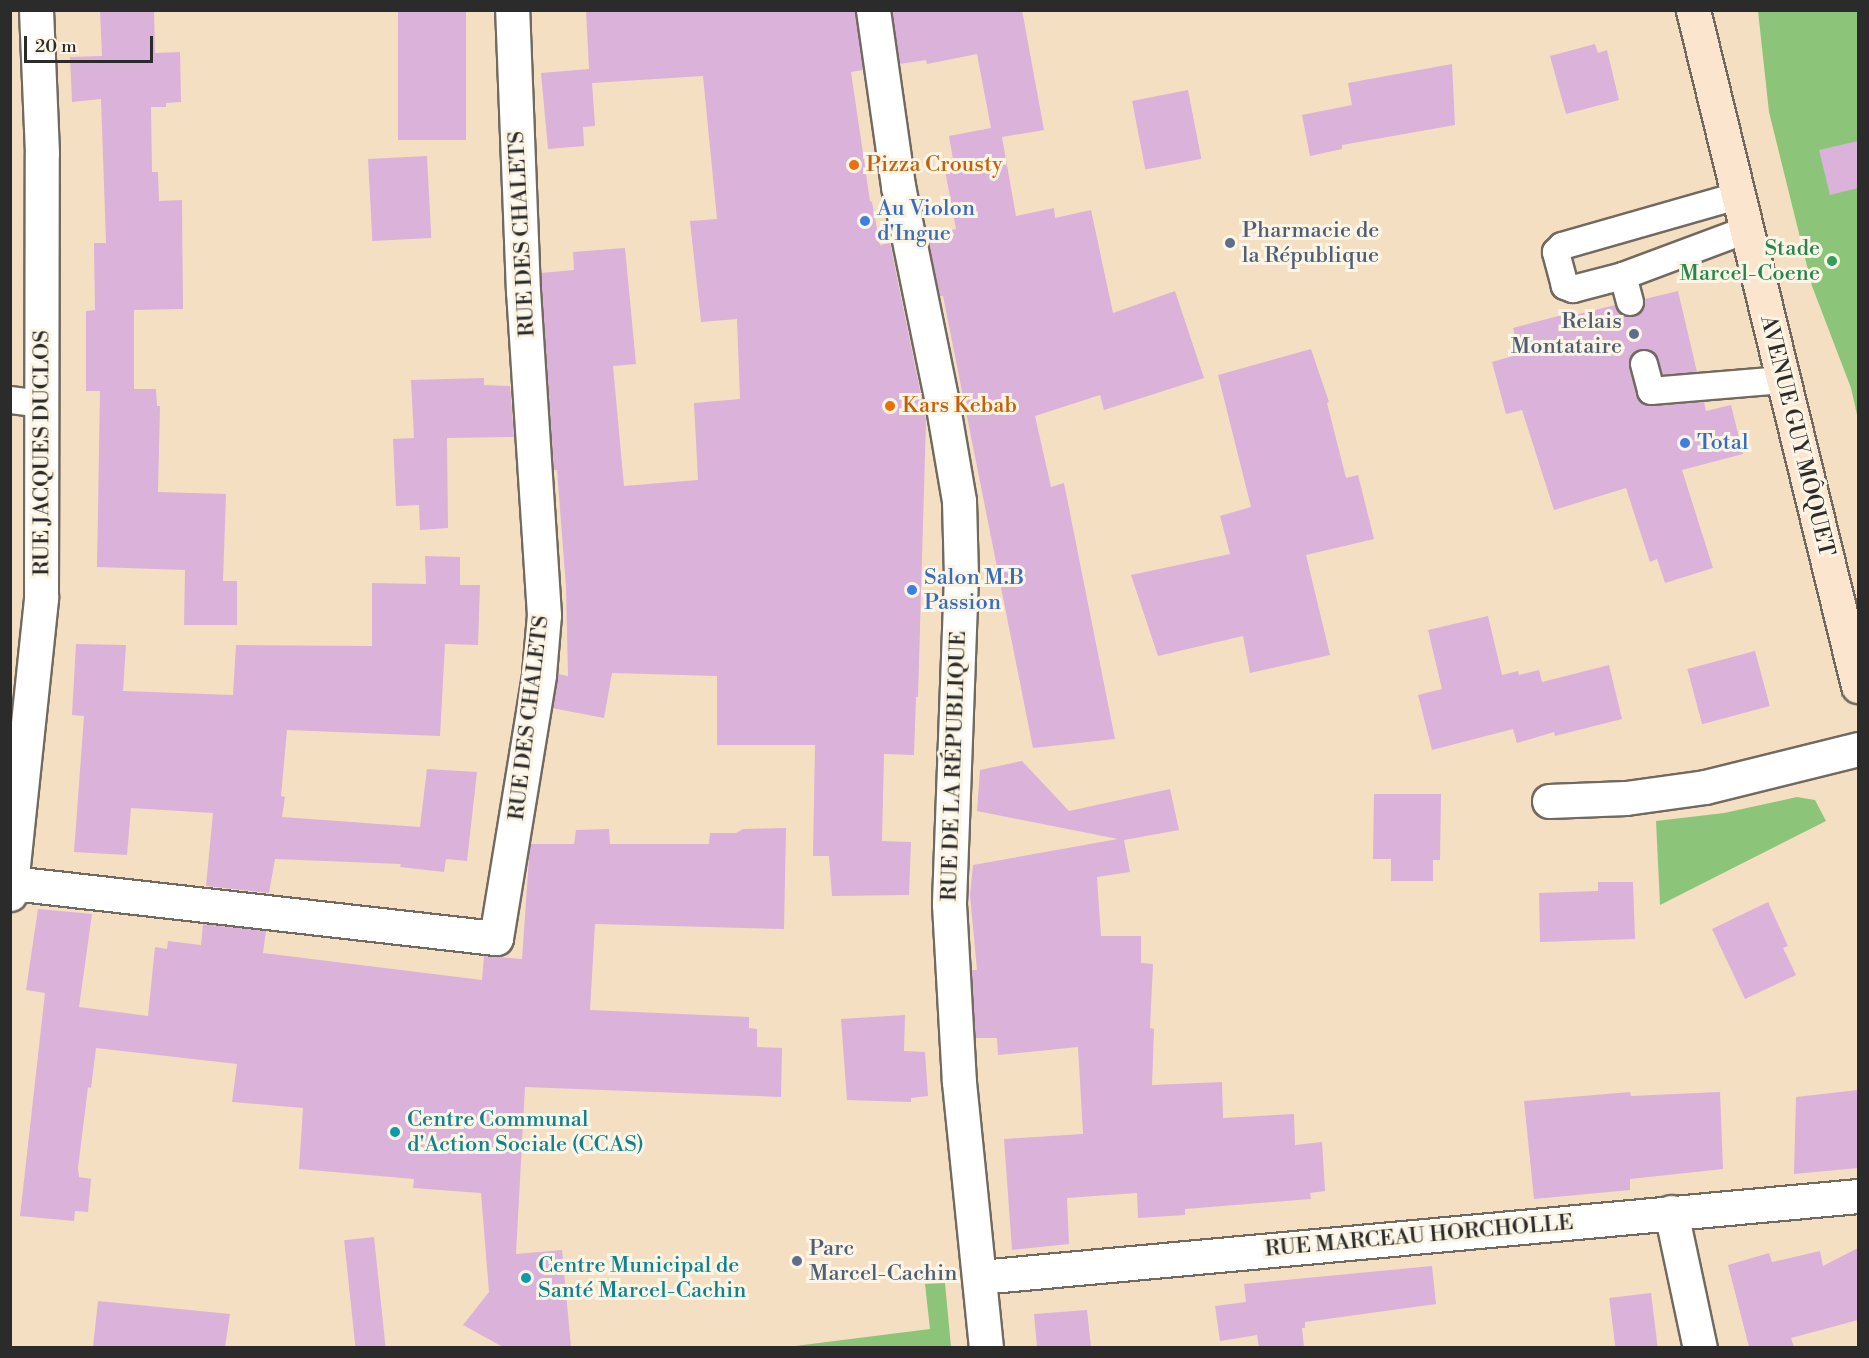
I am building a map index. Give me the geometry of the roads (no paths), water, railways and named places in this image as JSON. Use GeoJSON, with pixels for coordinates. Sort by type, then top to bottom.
{"type":"FeatureCollection","features":[{"type":"Feature","properties":{"kind":"main road","name":"AVENUE GUY MÔQUET"},"geometry":{"type":"LineString","coordinates":[[1697,17],[1746,230],[1858,686]]}},
{"type":"Feature","properties":{"kind":"street","name":"RUE JACQUES DUCLOS"},"geometry":{"type":"LineString","coordinates":[[11,888],[40,609],[26,402],[42,114],[36,10]]}},
{"type":"Feature","properties":{"kind":"street","name":"RUE DES CHALETS"},"geometry":{"type":"LineString","coordinates":[[11,888],[496,938],[539,674],[543,615],[524,292],[512,10]]}},
{"type":"Feature","properties":{"kind":"street","name":"RUE DE LA RÉPUBLIQUE"},"geometry":{"type":"LineString","coordinates":[[873,10],[898,186],[947,428],[959,501],[960,575],[949,904],[958,1071],[986,1347]]}},
{"type":"Feature","properties":{"kind":"street"},"geometry":{"type":"LineString","coordinates":[[1548,801],[1626,798],[1705,787],[1858,749]]}},
{"type":"Feature","properties":{"kind":"street","name":"RUE MARCEAU HORCHOLLE"},"geometry":{"type":"LineString","coordinates":[[980,1277],[1858,1196]]}},
{"type":"Feature","properties":{"kind":"street"},"geometry":{"type":"LineString","coordinates":[[1671,1212],[1700,1347]]}},
{"type":"Feature","properties":{"kind":"lane"},"geometry":{"type":"LineString","coordinates":[[1738,196],[1562,246],[1556,252],[1565,286],[1573,289],[1623,276],[1746,230]]}},
{"type":"Feature","properties":{"kind":"lane"},"geometry":{"type":"LineString","coordinates":[[1623,276],[1630,302]]}},
{"type":"Feature","properties":{"kind":"lane"},"geometry":{"type":"LineString","coordinates":[[1644,364],[1651,391],[1783,380]]}},
{"type":"Feature","properties":{"kind":"place","name":"Pizza Crousty"},"geometry":{"type":"Point","coordinates":[854,165]}},
{"type":"Feature","properties":{"kind":"place","name":"Au Violon d'Ingue"},"geometry":{"type":"Point","coordinates":[865,221]}},
{"type":"Feature","properties":{"kind":"place","name":"Pharmacie de la République"},"geometry":{"type":"Point","coordinates":[1230,243]}},
{"type":"Feature","properties":{"kind":"place","name":"Stade Marcel-Coene"},"geometry":{"type":"Point","coordinates":[1832,261]}},
{"type":"Feature","properties":{"kind":"place","name":"Relais Montataire"},"geometry":{"type":"Point","coordinates":[1634,334]}},
{"type":"Feature","properties":{"kind":"place","name":"Kars Kebab"},"geometry":{"type":"Point","coordinates":[890,406]}},
{"type":"Feature","properties":{"kind":"place","name":"Total"},"geometry":{"type":"Point","coordinates":[1685,443]}},
{"type":"Feature","properties":{"kind":"place","name":"Salon M.B Passion"},"geometry":{"type":"Point","coordinates":[912,590]}},
{"type":"Feature","properties":{"kind":"place","name":"Centre Communal d'Action Sociale (CCAS)"},"geometry":{"type":"Point","coordinates":[395,1132]}},
{"type":"Feature","properties":{"kind":"place","name":"Parc Marcel-Cachin"},"geometry":{"type":"Point","coordinates":[797,1261]}},
{"type":"Feature","properties":{"kind":"place","name":"Centre Municipal de Santé Marcel-Cachin"},"geometry":{"type":"Point","coordinates":[526,1278]}}]}
